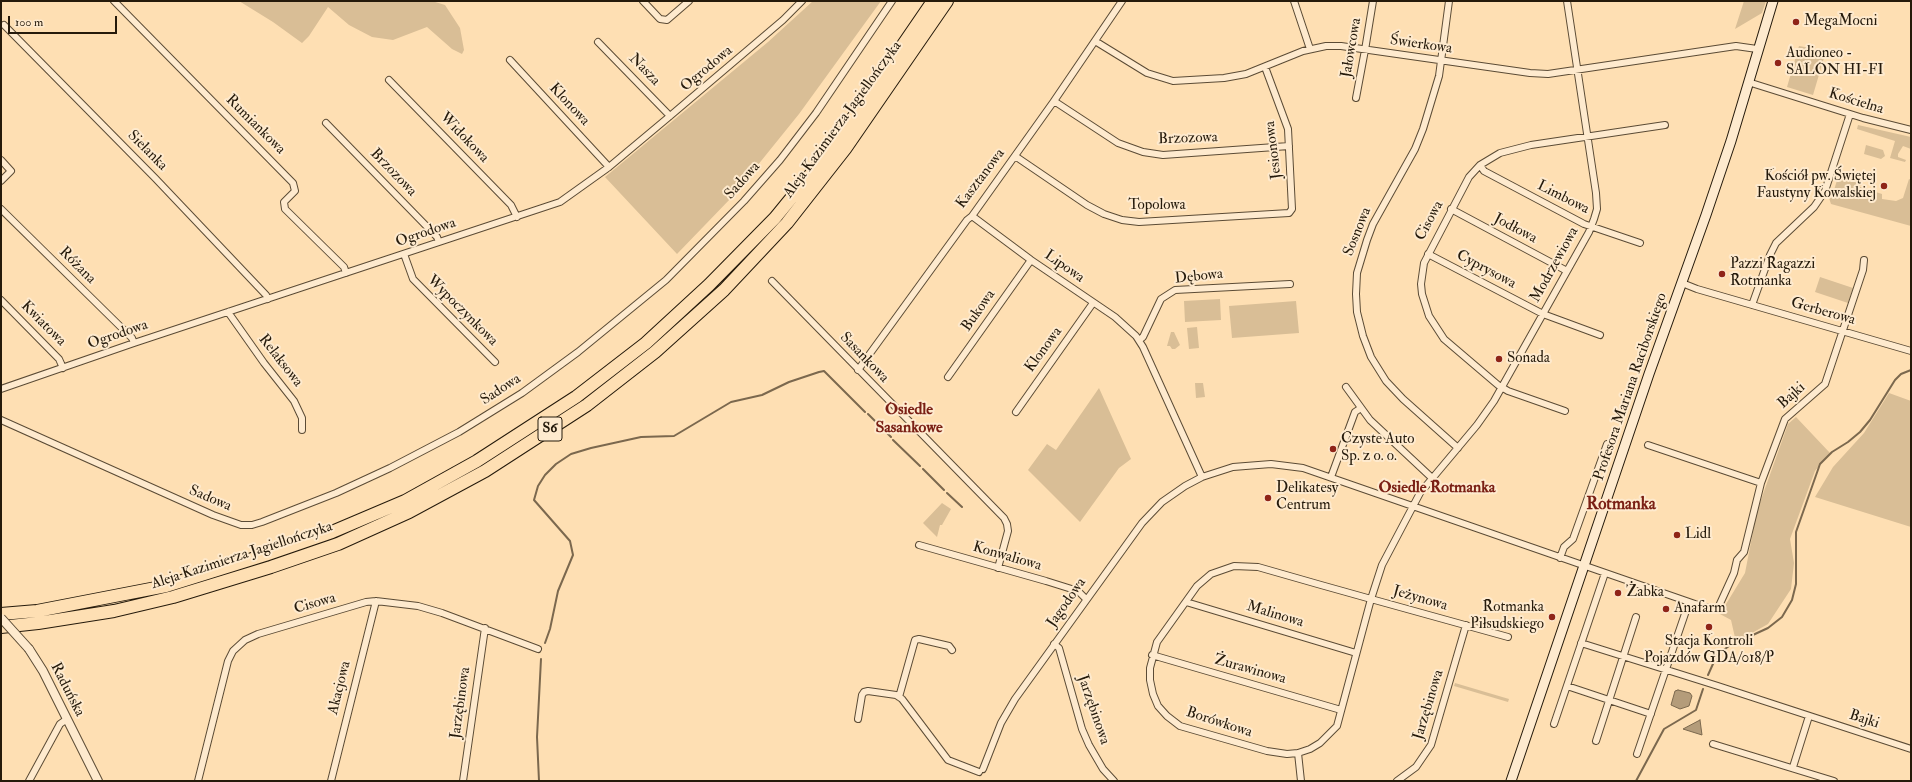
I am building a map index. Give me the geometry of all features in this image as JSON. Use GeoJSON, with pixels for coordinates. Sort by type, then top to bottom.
{"type":"FeatureCollection","features":[{"type":"Feature","properties":{"kind":"highway","name":"Aleja Kazimierza Jagiellończyka"},"geometry":{"type":"LineString","coordinates":[[1,614],[37,611],[166,586],[273,553],[332,532],[405,501],[477,461],[576,397],[646,342],[709,285],[775,218],[833,147],[933,1]]}},
{"type":"Feature","properties":{"kind":"highway","name":"Aleja Kazimierza Jagiellończyka"},"geometry":{"type":"LineString","coordinates":[[1,627],[38,624],[114,611],[173,597],[271,567],[338,544],[409,512],[485,471],[587,405],[654,352],[718,295],[787,223],[846,149],[947,1]]}},
{"type":"Feature","properties":{"kind":"main road","name":"Profesora Mariana Raciborskiego"},"geometry":{"type":"LineString","coordinates":[[1511,781],[1731,141],[1757,49],[1773,1]]}},
{"type":"Feature","properties":{"kind":"street","name":"Rumiankowa"},"geometry":{"type":"LineString","coordinates":[[114,1],[293,183],[294,191],[284,202],[285,209],[344,267],[346,273]]}},
{"type":"Feature","properties":{"kind":"street"},"geometry":{"type":"LineString","coordinates":[[643,1],[660,19],[667,20],[689,1]]}},
{"type":"Feature","properties":{"kind":"street","name":"Ogrodowa"},"geometry":{"type":"LineString","coordinates":[[1,389],[134,343],[560,202],[609,167],[783,20],[802,1]]}},
{"type":"Feature","properties":{"kind":"street","name":"Sadowa"},"geometry":{"type":"LineString","coordinates":[[1,420],[213,515],[241,525],[252,525],[269,519],[336,493],[390,468],[459,432],[522,393],[578,352],[666,280],[744,201],[780,160],[816,113],[892,1]]}},
{"type":"Feature","properties":{"kind":"street","name":"Kasztanowa"},"geometry":{"type":"LineString","coordinates":[[858,370],[1015,156],[1122,1]]}},
{"type":"Feature","properties":{"kind":"street"},"geometry":{"type":"LineString","coordinates":[[1294,1],[1310,49]]}},
{"type":"Feature","properties":{"kind":"street","name":"Jałowcowa"},"geometry":{"type":"LineString","coordinates":[[1356,98],[1373,1]]}},
{"type":"Feature","properties":{"kind":"street","name":"Sosnowa"},"geometry":{"type":"LineString","coordinates":[[1449,1],[1439,76],[1420,139],[1373,224],[1363,250],[1357,273],[1356,294],[1358,318],[1363,336],[1371,357],[1386,381],[1403,399],[1458,448]]}},
{"type":"Feature","properties":{"kind":"street","name":"Modrzewiowa"},"geometry":{"type":"LineString","coordinates":[[1413,505],[1420,493],[1482,418],[1502,388],[1591,227],[1595,215],[1597,200],[1579,70],[1567,1]]}},
{"type":"Feature","properties":{"kind":"street","name":"Sielanka"},"geometry":{"type":"LineString","coordinates":[[4,25],[155,178],[266,295],[268,299]]}},
{"type":"Feature","properties":{"kind":"street","name":"Świerkowa"},"geometry":{"type":"LineString","coordinates":[[1094,41],[1147,73],[1168,81],[1231,77],[1246,74],[1310,49],[1334,46],[1530,73],[1548,74],[1736,46],[1757,49]]}},
{"type":"Feature","properties":{"kind":"street","name":"Nasza"},"geometry":{"type":"LineString","coordinates":[[598,42],[670,116]]}},
{"type":"Feature","properties":{"kind":"street","name":"Klonowa"},"geometry":{"type":"LineString","coordinates":[[510,60],[609,167]]}},
{"type":"Feature","properties":{"kind":"street","name":"Jesionowa"},"geometry":{"type":"LineString","coordinates":[[1265,67],[1287,123],[1292,209]]}},
{"type":"Feature","properties":{"kind":"street","name":"Widokowa"},"geometry":{"type":"LineString","coordinates":[[389,80],[511,205],[517,217]]}},
{"type":"Feature","properties":{"kind":"street","name":"Kościelna"},"geometry":{"type":"LineString","coordinates":[[1748,82],[1850,114],[1911,130]]}},
{"type":"Feature","properties":{"kind":"street","name":"Brzozowa"},"geometry":{"type":"LineString","coordinates":[[1054,101],[1118,142],[1143,152],[1163,156],[1289,146]]}},
{"type":"Feature","properties":{"kind":"street"},"geometry":{"type":"LineString","coordinates":[[1752,305],[1770,255],[1776,243],[1814,207],[1825,192],[1850,114]]}},
{"type":"Feature","properties":{"kind":"street","name":"Brzozowa"},"geometry":{"type":"LineString","coordinates":[[326,123],[437,237],[439,242]]}},
{"type":"Feature","properties":{"kind":"street","name":"Cisowa"},"geometry":{"type":"LineString","coordinates":[[1565,411],[1502,388],[1444,339],[1429,316],[1422,294],[1422,271],[1428,254],[1469,177],[1480,165],[1500,152],[1531,145],[1665,125]]}},
{"type":"Feature","properties":{"kind":"street","name":"Topolowa"},"geometry":{"type":"LineString","coordinates":[[1015,156],[1087,205],[1104,214],[1130,221],[1289,213],[1292,209]]}},
{"type":"Feature","properties":{"kind":"street"},"geometry":{"type":"LineString","coordinates":[[1,160],[11,171],[1,181]]}},
{"type":"Feature","properties":{"kind":"street","name":"Limbowa"},"geometry":{"type":"LineString","coordinates":[[1480,165],[1484,171],[1591,227],[1640,243]]}},
{"type":"Feature","properties":{"kind":"street","name":"Różana"},"geometry":{"type":"LineString","coordinates":[[1,209],[132,338],[134,343]]}},
{"type":"Feature","properties":{"kind":"street","name":"Jodłowa"},"geometry":{"type":"LineString","coordinates":[[1451,209],[1567,271]]}},
{"type":"Feature","properties":{"kind":"street","name":"Lipowa"},"geometry":{"type":"LineString","coordinates":[[972,216],[1031,260],[1120,321],[1139,340]]}},
{"type":"Feature","properties":{"kind":"street","name":"Wypoczynkowa"},"geometry":{"type":"LineString","coordinates":[[404,254],[413,279],[495,362]]}},
{"type":"Feature","properties":{"kind":"street","name":"Cyprysowa"},"geometry":{"type":"LineString","coordinates":[[1428,254],[1543,314],[1600,335]]}},
{"type":"Feature","properties":{"kind":"street","name":"Bukowa"},"geometry":{"type":"LineString","coordinates":[[948,377],[1031,260]]}},
{"type":"Feature","properties":{"kind":"street","name":"Bajki"},"geometry":{"type":"LineString","coordinates":[[1413,505],[1560,558],[1689,602],[1712,609],[1718,608],[1734,573],[1737,560],[1744,552],[1761,483],[1785,419],[1825,384],[1863,270],[1864,260]]}},
{"type":"Feature","properties":{"kind":"street","name":"Sasankowa"},"geometry":{"type":"LineString","coordinates":[[772,281],[1004,518],[1008,531],[998,568]]}},
{"type":"Feature","properties":{"kind":"street","name":"Gerberowa"},"geometry":{"type":"LineString","coordinates":[[1682,283],[1843,332],[1910,349]]}},
{"type":"Feature","properties":{"kind":"street","name":"Dębowa"},"geometry":{"type":"LineString","coordinates":[[1139,340],[1144,337],[1161,299],[1175,290],[1290,284]]}},
{"type":"Feature","properties":{"kind":"street","name":"Kwiatowa"},"geometry":{"type":"LineString","coordinates":[[1,300],[59,358],[63,368]]}},
{"type":"Feature","properties":{"kind":"street","name":"Klonowa"},"geometry":{"type":"LineString","coordinates":[[1016,412],[1094,303]]}},
{"type":"Feature","properties":{"kind":"street","name":"Relaksowa"},"geometry":{"type":"LineString","coordinates":[[228,312],[264,363],[294,401],[302,418],[302,430]]}},
{"type":"Feature","properties":{"kind":"street"},"geometry":{"type":"LineString","coordinates":[[1139,340],[1202,478]]}},
{"type":"Feature","properties":{"kind":"street"},"geometry":{"type":"LineString","coordinates":[[1346,387],[1370,420],[1432,478]]}},
{"type":"Feature","properties":{"kind":"street"},"geometry":{"type":"LineString","coordinates":[[1331,477],[1355,412],[1361,408]]}},
{"type":"Feature","properties":{"kind":"street"},"geometry":{"type":"LineString","coordinates":[[1560,558],[1564,548],[1574,539],[1607,444]]}},
{"type":"Feature","properties":{"kind":"street"},"geometry":{"type":"LineString","coordinates":[[1648,445],[1761,483]]}},
{"type":"Feature","properties":{"kind":"street","name":"Jagodowa"},"geometry":{"type":"LineString","coordinates":[[899,697],[948,760],[981,771],[999,729],[1015,698],[1134,532],[1150,514],[1177,491],[1202,478],[1233,467],[1271,464],[1300,467],[1413,505]]}},
{"type":"Feature","properties":{"kind":"street","name":"Borówkowa"},"geometry":{"type":"LineString","coordinates":[[1371,599],[1258,567],[1245,565],[1234,566],[1211,574],[1197,586],[1157,642],[1152,655],[1150,674],[1153,694],[1158,706],[1167,716],[1180,726],[1267,751],[1287,754],[1298,753],[1320,743],[1337,726],[1371,599],[1382,565],[1413,505]]}},
{"type":"Feature","properties":{"kind":"street","name":"Konwaliowa"},"geometry":{"type":"LineString","coordinates":[[918,545],[1078,591],[1086,598]]}},
{"type":"Feature","properties":{"kind":"street"},"geometry":{"type":"LineString","coordinates":[[1554,724],[1605,573]]}},
{"type":"Feature","properties":{"kind":"street","name":"Jeżynowa"},"geometry":{"type":"LineString","coordinates":[[1371,599],[1508,636]]}},
{"type":"Feature","properties":{"kind":"street","name":"Cisowa"},"geometry":{"type":"LineString","coordinates":[[198,781],[224,670],[233,651],[245,640],[258,634],[366,602],[376,602],[418,606],[485,628],[538,649]]}},
{"type":"Feature","properties":{"kind":"street","name":"Akacjowa"},"geometry":{"type":"LineString","coordinates":[[331,781],[376,602]]}},
{"type":"Feature","properties":{"kind":"street","name":"Malinowa"},"geometry":{"type":"LineString","coordinates":[[1186,602],[1356,653]]}},
{"type":"Feature","properties":{"kind":"street"},"geometry":{"type":"LineString","coordinates":[[1637,754],[1689,602]]}},
{"type":"Feature","properties":{"kind":"street"},"geometry":{"type":"LineString","coordinates":[[1596,742],[1636,617]]}},
{"type":"Feature","properties":{"kind":"street","name":"Raduńska"},"geometry":{"type":"LineString","coordinates":[[1,618],[28,649],[43,671],[98,781]]}},
{"type":"Feature","properties":{"kind":"street","name":"Jarzębinowa"},"geometry":{"type":"LineString","coordinates":[[1397,781],[1416,767],[1432,745],[1466,625]]}},
{"type":"Feature","properties":{"kind":"street","name":"Jarzębinowa"},"geometry":{"type":"LineString","coordinates":[[463,781],[485,628]]}},
{"type":"Feature","properties":{"kind":"street"},"geometry":{"type":"LineString","coordinates":[[858,719],[862,695],[864,692],[868,691],[899,697],[915,640],[919,639],[949,646],[952,650]]}},
{"type":"Feature","properties":{"kind":"street","name":"Bajki"},"geometry":{"type":"LineString","coordinates":[[1581,643],[1666,669],[1911,749]]}},
{"type":"Feature","properties":{"kind":"street","name":"Jarzębinowa"},"geometry":{"type":"LineString","coordinates":[[1054,644],[1059,648],[1082,729],[1089,745],[1104,769],[1114,781]]}},
{"type":"Feature","properties":{"kind":"street","name":"Żurawinowa"},"geometry":{"type":"LineString","coordinates":[[1152,655],[1341,710]]}},
{"type":"Feature","properties":{"kind":"street"},"geometry":{"type":"LineString","coordinates":[[1567,686],[1651,714]]}},
{"type":"Feature","properties":{"kind":"street"},"geometry":{"type":"LineString","coordinates":[[1793,767],[1809,716]]}},
{"type":"Feature","properties":{"kind":"street"},"geometry":{"type":"LineString","coordinates":[[29,781],[60,724],[67,719]]}},
{"type":"Feature","properties":{"kind":"street"},"geometry":{"type":"LineString","coordinates":[[1713,744],[1793,767],[1834,781]]}},
{"type":"Feature","properties":{"kind":"street"},"geometry":{"type":"LineString","coordinates":[[1298,753],[1301,781]]}},
{"type":"Feature","properties":{"kind":"shaded area"},"geometry":{"type":"Polygon","coordinates":[[[239,1],[432,1],[445,5],[460,28],[464,50],[462,54],[452,49],[427,27],[393,40],[372,37],[349,25],[328,7],[309,36],[302,43],[273,22],[239,1]]]}},
{"type":"Feature","properties":{"kind":"shaded area"},"geometry":{"type":"Polygon","coordinates":[[[813,1],[881,1],[799,114],[732,197],[677,254],[605,177],[768,42],[813,1]]]}},
{"type":"Feature","properties":{"kind":"shaded area"},"geometry":{"type":"Polygon","coordinates":[[[1744,1],[1766,1],[1762,13],[1735,29],[1744,1]]]}},
{"type":"Feature","properties":{"kind":"shaded area"},"geometry":{"type":"Polygon","coordinates":[[[1799,46],[1826,51],[1813,95],[1787,87],[1799,46]]]}},
{"type":"Feature","properties":{"kind":"shaded area"},"geometry":{"type":"Polygon","coordinates":[[[1858,125],[1911,137],[1911,149],[1903,146],[1898,154],[1898,157],[1906,160],[1905,162],[1890,158],[1895,141],[1857,129],[1858,125]]]}},
{"type":"Feature","properties":{"kind":"shaded area"},"geometry":{"type":"Polygon","coordinates":[[[1866,145],[1883,150],[1885,156],[1881,159],[1864,154],[1866,145]]]}},
{"type":"Feature","properties":{"kind":"shaded area"},"geometry":{"type":"Polygon","coordinates":[[[1839,174],[1861,182],[1860,187],[1882,194],[1882,199],[1896,201],[1903,198],[1909,179],[1911,180],[1911,226],[1831,204],[1829,198],[1834,190],[1839,174]]]}},
{"type":"Feature","properties":{"kind":"shaded area"},"geometry":{"type":"Polygon","coordinates":[[[1820,277],[1853,288],[1848,303],[1815,292],[1820,277]]]}},
{"type":"Feature","properties":{"kind":"shaded area"},"geometry":{"type":"Polygon","coordinates":[[[1220,299],[1221,320],[1185,322],[1184,301],[1220,299]]]}},
{"type":"Feature","properties":{"kind":"shaded area"},"geometry":{"type":"Polygon","coordinates":[[[1296,301],[1299,333],[1232,338],[1229,306],[1296,301]]]}},
{"type":"Feature","properties":{"kind":"shaded area"},"geometry":{"type":"Polygon","coordinates":[[[1197,327],[1199,348],[1189,349],[1187,328],[1197,327]]]}},
{"type":"Feature","properties":{"kind":"shaded area"},"geometry":{"type":"Polygon","coordinates":[[[1171,332],[1174,332],[1180,345],[1175,349],[1167,346],[1171,332]]]}},
{"type":"Feature","properties":{"kind":"shaded area"},"geometry":{"type":"Polygon","coordinates":[[[1195,383],[1203,383],[1205,397],[1196,398],[1195,383]]]}},
{"type":"Feature","properties":{"kind":"shaded area"},"geometry":{"type":"Polygon","coordinates":[[[1099,388],[1131,459],[1119,468],[1080,522],[1028,470],[1047,444],[1056,450],[1099,388]]]}},
{"type":"Feature","properties":{"kind":"shaded area"},"geometry":{"type":"Polygon","coordinates":[[[1889,393],[1911,401],[1911,527],[1815,497],[1833,467],[1864,433],[1889,393]]]}},
{"type":"Feature","properties":{"kind":"shaded area"},"geometry":{"type":"Polygon","coordinates":[[[1796,417],[1830,453],[1815,471],[1790,539],[1794,563],[1791,589],[1768,624],[1736,642],[1731,620],[1720,614],[1745,573],[1757,511],[1788,424],[1796,417]]]}},
{"type":"Feature","properties":{"kind":"shaded area"},"geometry":{"type":"Polygon","coordinates":[[[942,503],[951,509],[942,525],[940,525],[937,537],[923,523],[942,503]]]}},
{"type":"Feature","properties":{"kind":"shaded area"},"geometry":{"type":"Polygon","coordinates":[[[1455,683],[1509,699],[1508,702],[1454,686],[1455,683]]]}},
{"type":"Feature","properties":{"kind":"shaded area"},"geometry":{"type":"Polygon","coordinates":[[[1678,690],[1690,693],[1692,696],[1689,706],[1680,709],[1671,705],[1675,691],[1678,690]]]}},
{"type":"Feature","properties":{"kind":"shaded area"},"geometry":{"type":"Polygon","coordinates":[[[1700,720],[1702,735],[1683,729],[1700,720]]]}},
{"type":"Feature","properties":{"kind":"waterway"},"geometry":{"type":"LineString","coordinates":[[1708,675],[1717,655],[1729,646],[1768,628],[1782,617],[1792,600],[1796,584],[1796,532],[1820,464],[1832,452],[1860,432],[1870,420],[1895,380],[1901,374],[1911,370]]}},
{"type":"Feature","properties":{"kind":"waterway"},"geometry":{"type":"LineString","coordinates":[[545,643],[550,629],[558,591],[573,555],[570,541],[534,500],[538,486],[545,475],[556,464],[571,454],[591,448],[641,437],[674,436],[731,402],[762,395],[789,382],[824,371],[865,412]]}},
{"type":"Feature","properties":{"kind":"waterway"},"geometry":{"type":"LineString","coordinates":[[868,414],[891,437]]}},
{"type":"Feature","properties":{"kind":"waterway"},"geometry":{"type":"LineString","coordinates":[[893,440],[920,466]]}},
{"type":"Feature","properties":{"kind":"waterway"},"geometry":{"type":"LineString","coordinates":[[923,469],[944,490]]}},
{"type":"Feature","properties":{"kind":"waterway"},"geometry":{"type":"LineString","coordinates":[[947,493],[962,507]]}},
{"type":"Feature","properties":{"kind":"waterway"},"geometry":{"type":"LineString","coordinates":[[539,781],[537,737],[541,659]]}},
{"type":"Feature","properties":{"kind":"waterway"},"geometry":{"type":"LineString","coordinates":[[1636,781],[1664,729],[1696,710],[1703,689]]}},
{"type":"Feature","properties":{"kind":"place","name":"MegaMocni"},"geometry":{"type":"Point","coordinates":[1796,22]}},
{"type":"Feature","properties":{"kind":"place","name":"Audioneo - SALON HI-FI"},"geometry":{"type":"Point","coordinates":[1778,63]}},
{"type":"Feature","properties":{"kind":"place","name":"Kościół pw. Świętej Faustyny Kowalskiej"},"geometry":{"type":"Point","coordinates":[1884,186]}},
{"type":"Feature","properties":{"kind":"place","name":"Pazzi Ragazzi Rotmanka"},"geometry":{"type":"Point","coordinates":[1722,274]}},
{"type":"Feature","properties":{"kind":"place","name":"Sonada"},"geometry":{"type":"Point","coordinates":[1499,359]}},
{"type":"Feature","properties":{"kind":"place","name":"Czyste Auto Sp. z o. o."},"geometry":{"type":"Point","coordinates":[1333,449]}},
{"type":"Feature","properties":{"kind":"place","name":"Delikatesy Centrum"},"geometry":{"type":"Point","coordinates":[1268,498]}},
{"type":"Feature","properties":{"kind":"place","name":"Lidl"},"geometry":{"type":"Point","coordinates":[1677,535]}},
{"type":"Feature","properties":{"kind":"place","name":"Żabka"},"geometry":{"type":"Point","coordinates":[1618,593]}},
{"type":"Feature","properties":{"kind":"place","name":"Anafarm"},"geometry":{"type":"Point","coordinates":[1666,609]}},
{"type":"Feature","properties":{"kind":"place","name":"Rotmanka Piłsudskiego"},"geometry":{"type":"Point","coordinates":[1552,617]}},
{"type":"Feature","properties":{"kind":"place","name":"Stacja Kontroli Pojazdów GDA/018/P"},"geometry":{"type":"Point","coordinates":[1709,627]}},
{"type":"Feature","properties":{"kind":"district","name":"Osiedle Sasankowe"},"geometry":{"type":"Point","coordinates":[909,420]}},
{"type":"Feature","properties":{"kind":"district","name":"Osiedle Rotmanka"},"geometry":{"type":"Point","coordinates":[1437,489]}},
{"type":"Feature","properties":{"kind":"district","name":"Rotmanka"},"geometry":{"type":"Point","coordinates":[1621,505]}}]}
